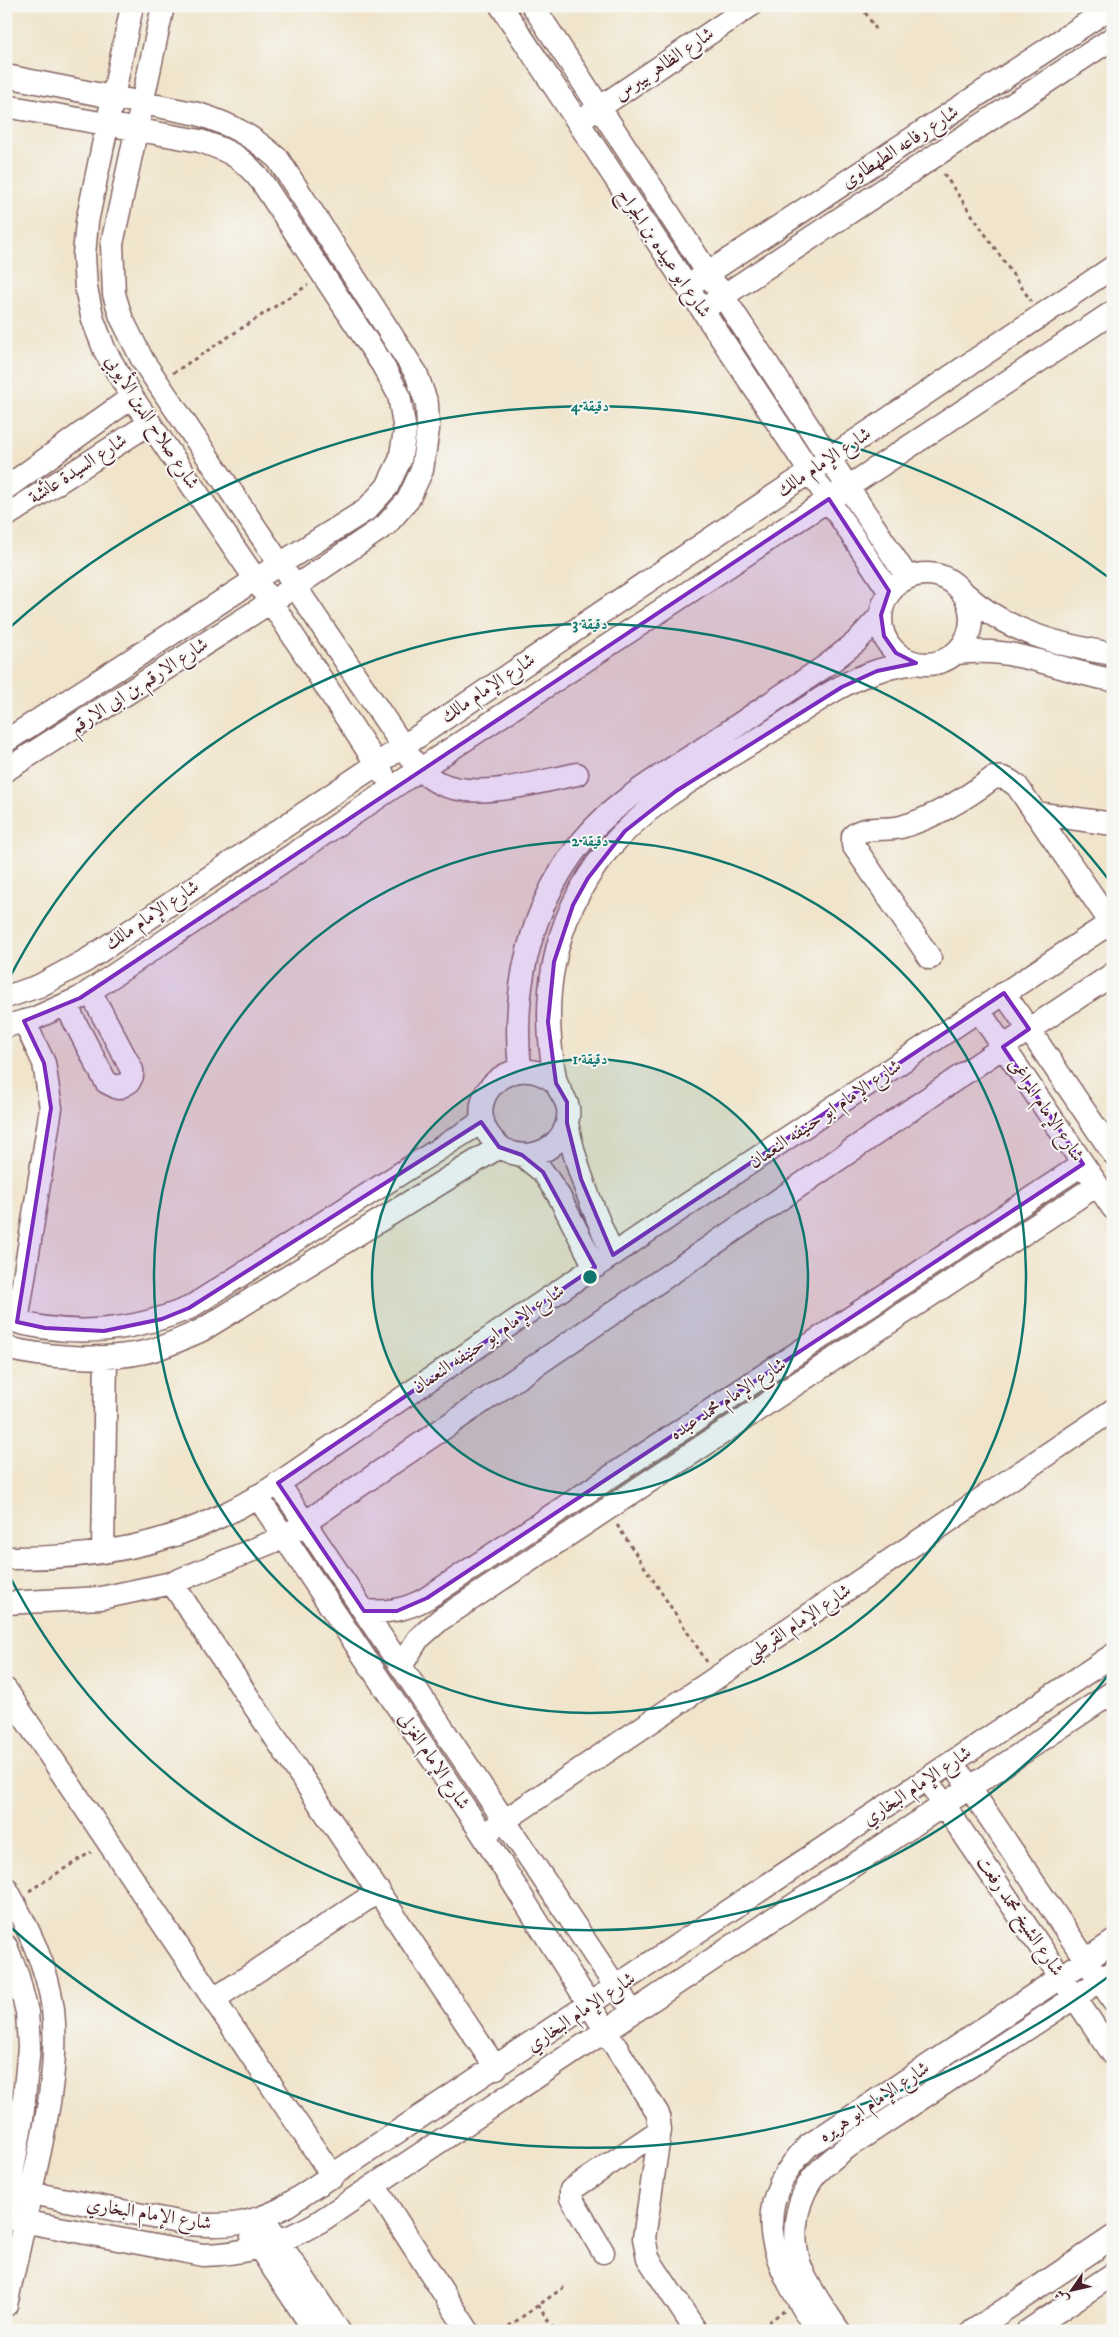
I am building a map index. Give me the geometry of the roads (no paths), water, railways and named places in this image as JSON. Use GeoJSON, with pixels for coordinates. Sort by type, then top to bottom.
{"type":"FeatureCollection","features":[{"type":"Feature","properties":{"kind":"street","name":"شارع صلاح الدين الأيوبي"},"geometry":{"type":"LineString","coordinates":[[132,6],[87,222],[84,255],[86,288],[93,320],[105,351],[132,397],[256,578],[392,788]]}},
{"type":"Feature","properties":{"kind":"street","name":"شارع صلاح الدين الأيوبي"},"geometry":{"type":"LineString","coordinates":[[163,6],[138,130],[112,244],[111,269],[114,294],[121,317],[134,347],[419,770]]}},
{"type":"Feature","properties":{"kind":"street","name":"شارع ابو عبيده بن الجراح"},"geometry":{"type":"LineString","coordinates":[[501,6],[889,592]]}},
{"type":"Feature","properties":{"kind":"street","name":"شارع ابو عبيده بن الجراح"},"geometry":{"type":"LineString","coordinates":[[533,6],[907,577]]}},
{"type":"Feature","properties":{"kind":"street","name":"شارع الظاهر بيبرس"},"geometry":{"type":"LineString","coordinates":[[577,122],[750,6]]}},
{"type":"Feature","properties":{"kind":"street","name":"شارع رفاعه الطهطاوى"},"geometry":{"type":"LineString","coordinates":[[687,288],[1113,6]]}},
{"type":"Feature","properties":{"kind":"street"},"geometry":{"type":"LineString","coordinates":[[1074,31],[1089,54]]}},
{"type":"Feature","properties":{"kind":"street","name":"شارع رفاعه الطهطاوى"},"geometry":{"type":"LineString","coordinates":[[702,310],[1113,38]]}},
{"type":"Feature","properties":{"kind":"street","name":"شارع الارقم بن ابى الارقم"},"geometry":{"type":"LineString","coordinates":[[6,76],[198,114],[228,123],[255,138],[278,159],[416,373],[424,396],[428,429],[422,470],[408,500],[386,525],[296,586],[6,770]]}},
{"type":"Feature","properties":{"kind":"street","name":"شارع الارقم بن ابى الارقم"},"geometry":{"type":"LineString","coordinates":[[6,106],[200,140],[227,150],[248,164],[262,182],[382,364],[399,395],[405,431],[400,460],[387,487],[366,510],[256,578],[6,741]]}},
{"type":"Feature","properties":{"kind":"street","name":"شارع الإمام مالك"},"geometry":{"type":"LineString","coordinates":[[6,996],[39,986],[86,960],[1113,267]]}},
{"type":"Feature","properties":{"kind":"street","name":"شارع الإمام مالك"},"geometry":{"type":"LineString","coordinates":[[15,1024],[66,1005],[90,991],[419,770],[1113,312]]}},
{"type":"Feature","properties":{"kind":"street","name":"شارع السيدة عائشة"},"geometry":{"type":"LineString","coordinates":[[6,488],[132,397]]}},
{"type":"Feature","properties":{"kind":"street","name":"شارع السيدة عائشة"},"geometry":{"type":"LineString","coordinates":[[6,516],[150,423]]}},
{"type":"Feature","properties":{"kind":"street"},"geometry":{"type":"LineString","coordinates":[[520,1069],[518,1010],[527,951],[548,895],[581,845],[622,802],[827,665],[856,642],[880,614],[889,592],[907,577],[931,574],[948,580],[980,608],[1001,622],[1074,647],[1113,654]]}},
{"type":"Feature","properties":{"kind":"street"},"geometry":{"type":"LineString","coordinates":[[956,653],[968,634],[971,623],[968,602],[962,591]]}},
{"type":"Feature","properties":{"kind":"street"},"geometry":{"type":"LineString","coordinates":[[880,614],[884,636],[889,646],[905,659],[916,663]]}},
{"type":"Feature","properties":{"kind":"street"},"geometry":{"type":"LineString","coordinates":[[604,1261],[580,1180],[567,1123],[567,1102],[556,1082],[548,1022],[549,992],[554,962],[562,933],[573,905],[605,853],[625,831],[676,791],[842,686],[877,670],[916,663],[937,663],[956,653],[983,652],[1017,655],[1070,671],[1113,680]]}},
{"type":"Feature","properties":{"kind":"street"},"geometry":{"type":"LineString","coordinates":[[50,712],[64,734]]}},
{"type":"Feature","properties":{"kind":"street"},"geometry":{"type":"LineString","coordinates":[[419,770],[439,783],[461,790],[515,786],[577,774]]}},
{"type":"Feature","properties":{"kind":"street"},"geometry":{"type":"LineString","coordinates":[[930,958],[853,845],[853,836],[860,831],[900,827],[935,814],[964,800],[993,778],[998,777],[1008,779],[1017,786],[1112,922]]}},
{"type":"Feature","properties":{"kind":"street"},"geometry":{"type":"LineString","coordinates":[[1035,813],[1113,824]]}},
{"type":"Feature","properties":{"kind":"street","name":"شارع الإمام ابو حنيفه النعمان"},"geometry":{"type":"LineString","coordinates":[[6,1558],[69,1557],[143,1544],[183,1532],[221,1516],[257,1496],[604,1261],[1112,922]]}},
{"type":"Feature","properties":{"kind":"street"},"geometry":{"type":"LineString","coordinates":[[6,1604],[100,1598],[172,1583],[284,1537],[1029,1029],[1113,974]]}},
{"type":"Feature","properties":{"kind":"street"},"geometry":{"type":"LineString","coordinates":[[66,1005],[106,1082],[118,1088],[124,1086],[132,1076],[132,1070],[90,991]]}},
{"type":"Feature","properties":{"kind":"street","name":"شارع الإمام المراغى"},"geometry":{"type":"LineString","coordinates":[[1004,994],[1113,1153]]}},
{"type":"Feature","properties":{"kind":"street","name":"شارع الإمام المراغى"},"geometry":{"type":"LineString","coordinates":[[979,1012],[1113,1208]]}},
{"type":"Feature","properties":{"kind":"street"},"geometry":{"type":"LineString","coordinates":[[15,1024],[44,1063],[51,1108],[11,1320],[45,1328],[104,1331],[133,1327],[162,1319],[189,1308],[483,1121]]}},
{"type":"Feature","properties":{"kind":"street"},"geometry":{"type":"LineString","coordinates":[[556,1082],[540,1072],[520,1069],[504,1075],[490,1087],[483,1103],[483,1121],[489,1135],[499,1146],[510,1153],[522,1155],[534,1155],[545,1151],[562,1134],[567,1123]]}},
{"type":"Feature","properties":{"kind":"street"},"geometry":{"type":"LineString","coordinates":[[7,1353],[106,1357],[145,1352],[202,1330],[499,1146]]}},
{"type":"Feature","properties":{"kind":"street"},"geometry":{"type":"LineString","coordinates":[[522,1155],[543,1172],[604,1261]]}},
{"type":"Feature","properties":{"kind":"street","name":"شارع الإمام محمد عبده"},"geometry":{"type":"LineString","coordinates":[[364,1611],[397,1611],[413,1606],[427,1598],[1083,1164]]}},
{"type":"Feature","properties":{"kind":"street","name":"شارع الإمام محمد عبده"},"geometry":{"type":"LineString","coordinates":[[401,1666],[418,1639],[429,1628],[1097,1185]]}},
{"type":"Feature","properties":{"kind":"street"},"geometry":{"type":"LineString","coordinates":[[103,1552],[106,1357]]}},
{"type":"Feature","properties":{"kind":"street"},"geometry":{"type":"LineString","coordinates":[[781,1364],[796,1385]]}},
{"type":"Feature","properties":{"kind":"street","name":"شارع الإمام القرطبى"},"geometry":{"type":"LineString","coordinates":[[483,1835],[1113,1410]]}},
{"type":"Feature","properties":{"kind":"street","name":"شارع الإمام الغزلى"},"geometry":{"type":"LineString","coordinates":[[278,1483],[633,2012]]}},
{"type":"Feature","properties":{"kind":"street","name":"شارع الإمام الغزلى"},"geometry":{"type":"LineString","coordinates":[[257,1496],[483,1835],[604,2031],[658,2114],[660,2130]]}},
{"type":"Feature","properties":{"kind":"street"},"geometry":{"type":"LineString","coordinates":[[172,1583],[496,2068]]}},
{"type":"Feature","properties":{"kind":"street","name":"شارع الإمام البخاري"},"geometry":{"type":"LineString","coordinates":[[13,2194],[188,2224],[215,2226],[253,2221],[284,2208],[1113,1655]]}},
{"type":"Feature","properties":{"kind":"street"},"geometry":{"type":"LineString","coordinates":[[6,1690],[333,2177]]}},
{"type":"Feature","properties":{"kind":"street","name":"شارع الإمام البخاري"},"geometry":{"type":"LineString","coordinates":[[15,2220],[203,2256],[229,2255],[269,2245],[319,2222],[1113,1692]]}},
{"type":"Feature","properties":{"kind":"street","name":"شارع الشيخ محمد رفعت"},"geometry":{"type":"LineString","coordinates":[[952,1763],[1086,1960],[1106,1976],[1113,2000]]}},
{"type":"Feature","properties":{"kind":"street","name":"شارع الشيخ محمد رفعت"},"geometry":{"type":"LineString","coordinates":[[927,1779],[1113,2054]]}},
{"type":"Feature","properties":{"kind":"street"},"geometry":{"type":"LineString","coordinates":[[214,1999],[379,1892]]}},
{"type":"Feature","properties":{"kind":"street"},"geometry":{"type":"LineString","coordinates":[[12,1906],[43,1970],[53,2009],[53,2068],[46,2125],[13,2194]]}},
{"type":"Feature","properties":{"kind":"street","name":"شارع الإمام ابو هريره"},"geometry":{"type":"LineString","coordinates":[[817,2331],[798,2301],[779,2264],[773,2244],[772,2214],[778,2187],[792,2162],[808,2146],[1113,1942]]}},
{"type":"Feature","properties":{"kind":"street"},"geometry":{"type":"LineString","coordinates":[[6,1946],[12,1976],[28,2012],[30,2047],[13,2194],[15,2220],[6,2305]]}},
{"type":"Feature","properties":{"kind":"street"},"geometry":{"type":"LineString","coordinates":[[12,1976],[43,1970]]}},
{"type":"Feature","properties":{"kind":"street","name":"شارع الإمام ابو هريره"},"geometry":{"type":"LineString","coordinates":[[839,2331],[804,2276],[798,2257],[795,2228],[800,2203],[812,2179],[830,2160],[849,2146],[1106,1976]]}},
{"type":"Feature","properties":{"kind":"street"},"geometry":{"type":"LineString","coordinates":[[603,2252],[570,2198],[571,2190],[660,2130]]}},
{"type":"Feature","properties":{"kind":"street"},"geometry":{"type":"LineString","coordinates":[[660,2130],[645,2227],[645,2249],[648,2258],[696,2331]]}},
{"type":"Feature","properties":{"kind":"street"},"geometry":{"type":"LineString","coordinates":[[374,2185],[468,2331]]}},
{"type":"Feature","properties":{"kind":"street"},"geometry":{"type":"LineString","coordinates":[[253,2221],[269,2245],[339,2331]]}},
{"type":"Feature","properties":{"kind":"street"},"geometry":{"type":"LineString","coordinates":[[973,2331],[1113,2237]]}},
{"type":"Feature","properties":{"kind":"street"},"geometry":{"type":"LineString","coordinates":[[269,2245],[315,2331]]}},
{"type":"Feature","properties":{"kind":"street"},"geometry":{"type":"LineString","coordinates":[[1028,2331],[1113,2274]]}}]}
